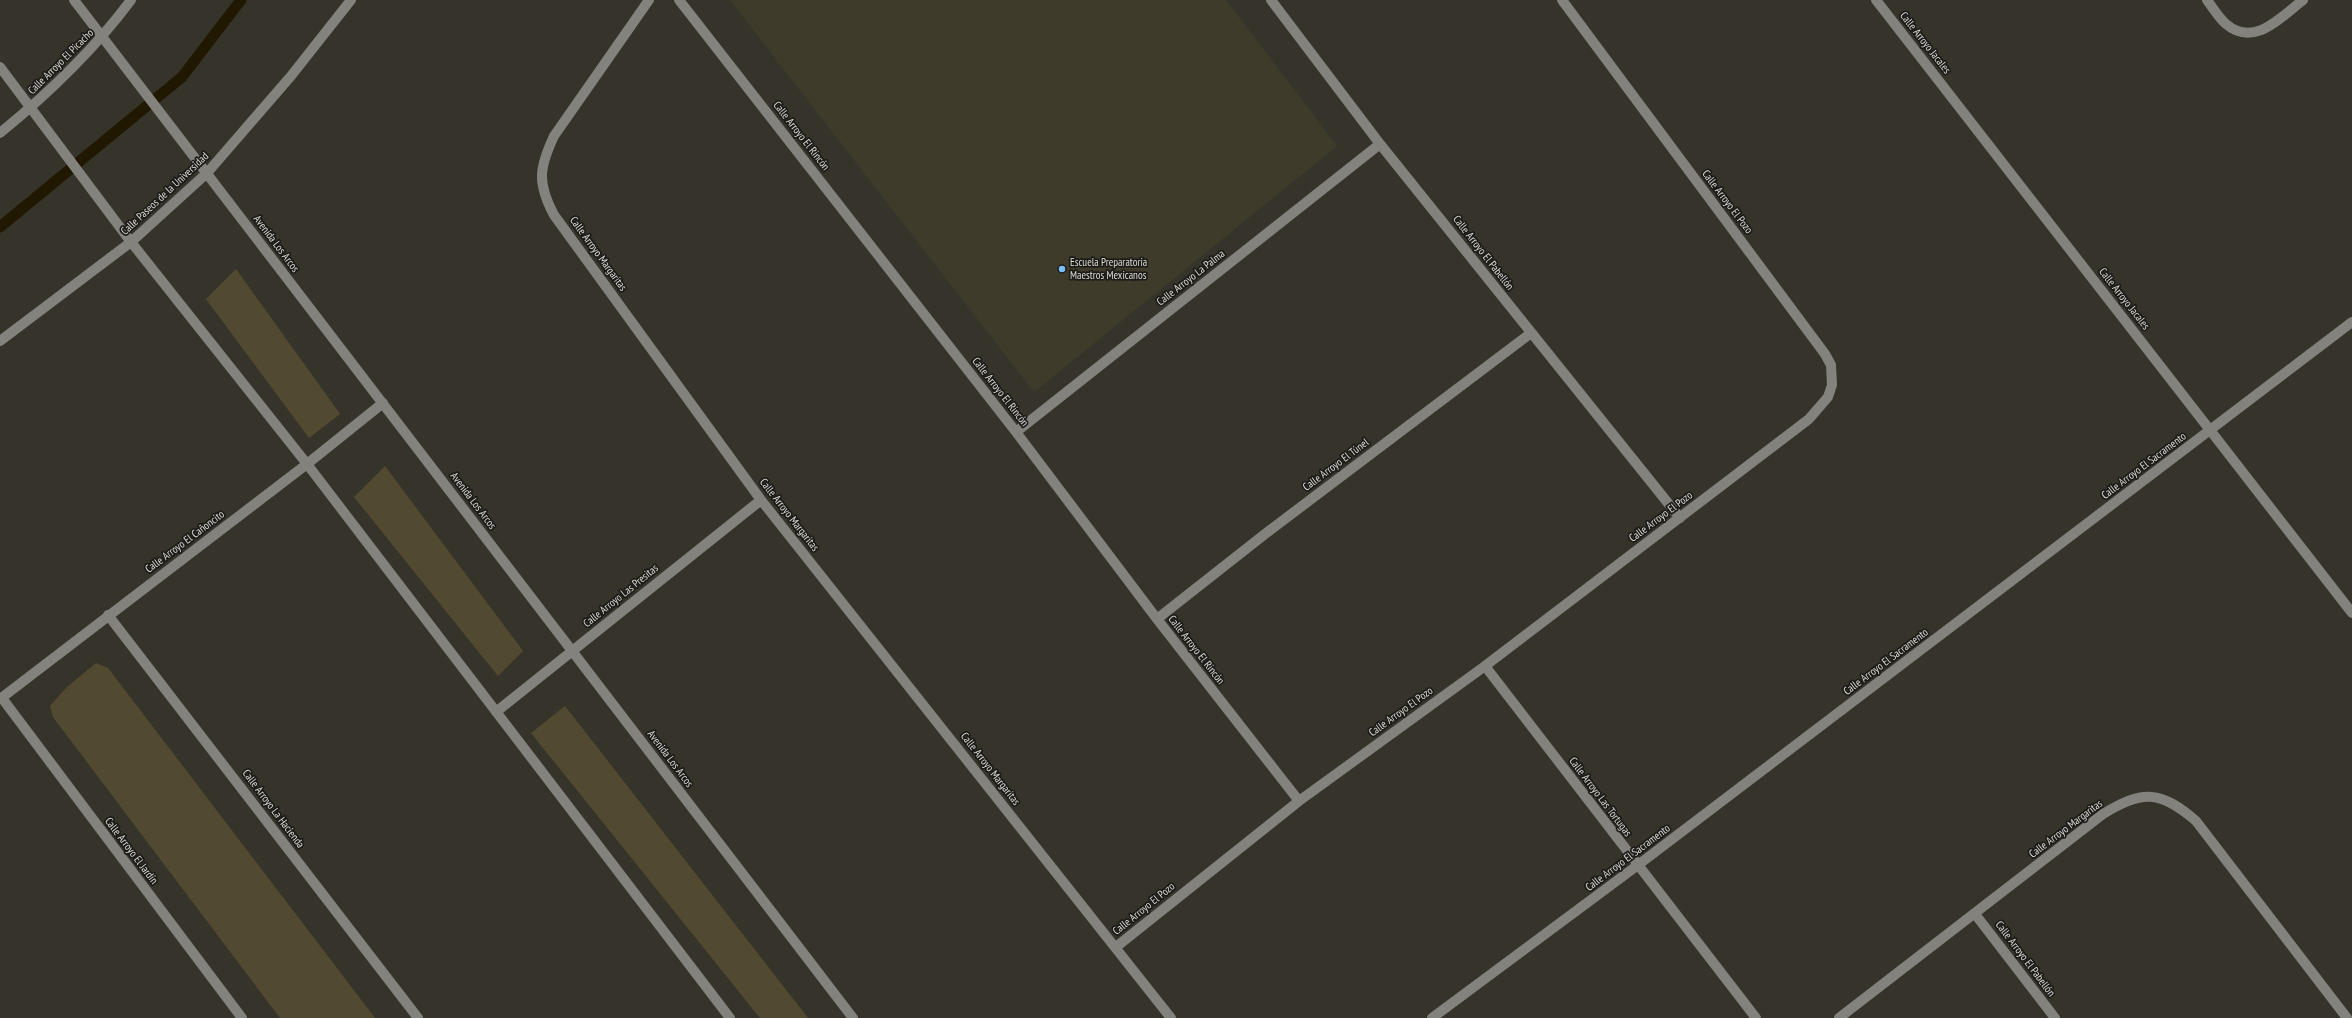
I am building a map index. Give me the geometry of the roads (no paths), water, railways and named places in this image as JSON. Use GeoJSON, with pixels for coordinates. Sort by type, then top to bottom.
{"type":"FeatureCollection","features":[{"type":"Feature","properties":{"kind":"street","name":"Avenida Los Arcos"},"geometry":{"type":"LineString","coordinates":[[74,0],[123,62],[853,1018]]}},
{"type":"Feature","properties":{"kind":"street","name":"Calle Arroyo El Picacho"},"geometry":{"type":"LineString","coordinates":[[0,133],[30,108],[103,38],[131,0]]}},
{"type":"Feature","properties":{"kind":"street","name":"Calle Paseos de la Universidad"},"geometry":{"type":"LineString","coordinates":[[0,341],[131,242],[207,173],[286,82],[351,0]]}},
{"type":"Feature","properties":{"kind":"street","name":"Calle Arroyo Margaritas"},"geometry":{"type":"LineString","coordinates":[[649,0],[554,136],[545,155],[540,176],[544,196],[554,215],[761,500],[1171,1018]]}},
{"type":"Feature","properties":{"kind":"street","name":"Calle Arroyo El Rincón"},"geometry":{"type":"LineString","coordinates":[[679,0],[1016,432],[1157,619],[1299,801]]}},
{"type":"Feature","properties":{"kind":"street","name":"Calle Arroyo El Pabellón"},"geometry":{"type":"LineString","coordinates":[[1271,0],[1380,144],[1680,518]]}},
{"type":"Feature","properties":{"kind":"street","name":"Calle Arroyo El Pozo"},"geometry":{"type":"LineString","coordinates":[[1116,947],[1299,801],[1485,666],[1809,419],[1828,397],[1832,385],[1831,365],[1825,354],[1562,0]]}},
{"type":"Feature","properties":{"kind":"street","name":"Calle Arroyo Jacales"},"geometry":{"type":"LineString","coordinates":[[1876,0],[2352,613]]}},
{"type":"Feature","properties":{"kind":"street"},"geometry":{"type":"LineString","coordinates":[[2207,0],[2225,24],[2235,30],[2250,34],[2264,30],[2303,0]]}},
{"type":"Feature","properties":{"kind":"street"},"geometry":{"type":"LineString","coordinates":[[0,67],[131,242],[307,464],[730,1018]]}},
{"type":"Feature","properties":{"kind":"street","name":"Calle Arroyo La Palma"},"geometry":{"type":"LineString","coordinates":[[1016,432],[1380,144]]}},
{"type":"Feature","properties":{"kind":"street","name":"Calle Arroyo El Sacramento"},"geometry":{"type":"LineString","coordinates":[[1432,1018],[1638,866],[2352,322]]}},
{"type":"Feature","properties":{"kind":"street","name":"Calle Arroyo El Túnel"},"geometry":{"type":"LineString","coordinates":[[1157,619],[1265,534],[1531,333]]}},
{"type":"Feature","properties":{"kind":"street","name":"Calle Arroyo El Cañoncito"},"geometry":{"type":"LineString","coordinates":[[1,699],[108,615],[307,464],[383,403]]}},
{"type":"Feature","properties":{"kind":"street","name":"Calle Arroyo Las Presitas"},"geometry":{"type":"LineString","coordinates":[[496,712],[761,500]]}},
{"type":"Feature","properties":{"kind":"street","name":"Calle Arroyo La Hacienda"},"geometry":{"type":"LineString","coordinates":[[108,615],[418,1018]]}},
{"type":"Feature","properties":{"kind":"street","name":"Calle Arroyo Las Tortugas"},"geometry":{"type":"LineString","coordinates":[[1485,666],[1756,1018]]}},
{"type":"Feature","properties":{"kind":"street","name":"Calle Arroyo El Jardín"},"geometry":{"type":"LineString","coordinates":[[1,699],[242,1018]]}},
{"type":"Feature","properties":{"kind":"street","name":"Calle Arroyo Margaritas"},"geometry":{"type":"LineString","coordinates":[[1839,1018],[2103,814],[2120,804],[2137,798],[2154,796],[2169,801],[2196,821],[2347,1018]]}},
{"type":"Feature","properties":{"kind":"street","name":"Calle Arroyo El Pabellón"},"geometry":{"type":"LineString","coordinates":[[1975,914],[2055,1018]]}},
{"type":"Feature","properties":{"kind":"waterway"},"geometry":{"type":"LineString","coordinates":[[0,227],[182,77],[241,0]]}},
{"type":"Feature","properties":{"kind":"place","name":"Escuela Preparatoria Maestros Mexicanos"},"geometry":{"type":"Point","coordinates":[1062,269]}}]}
